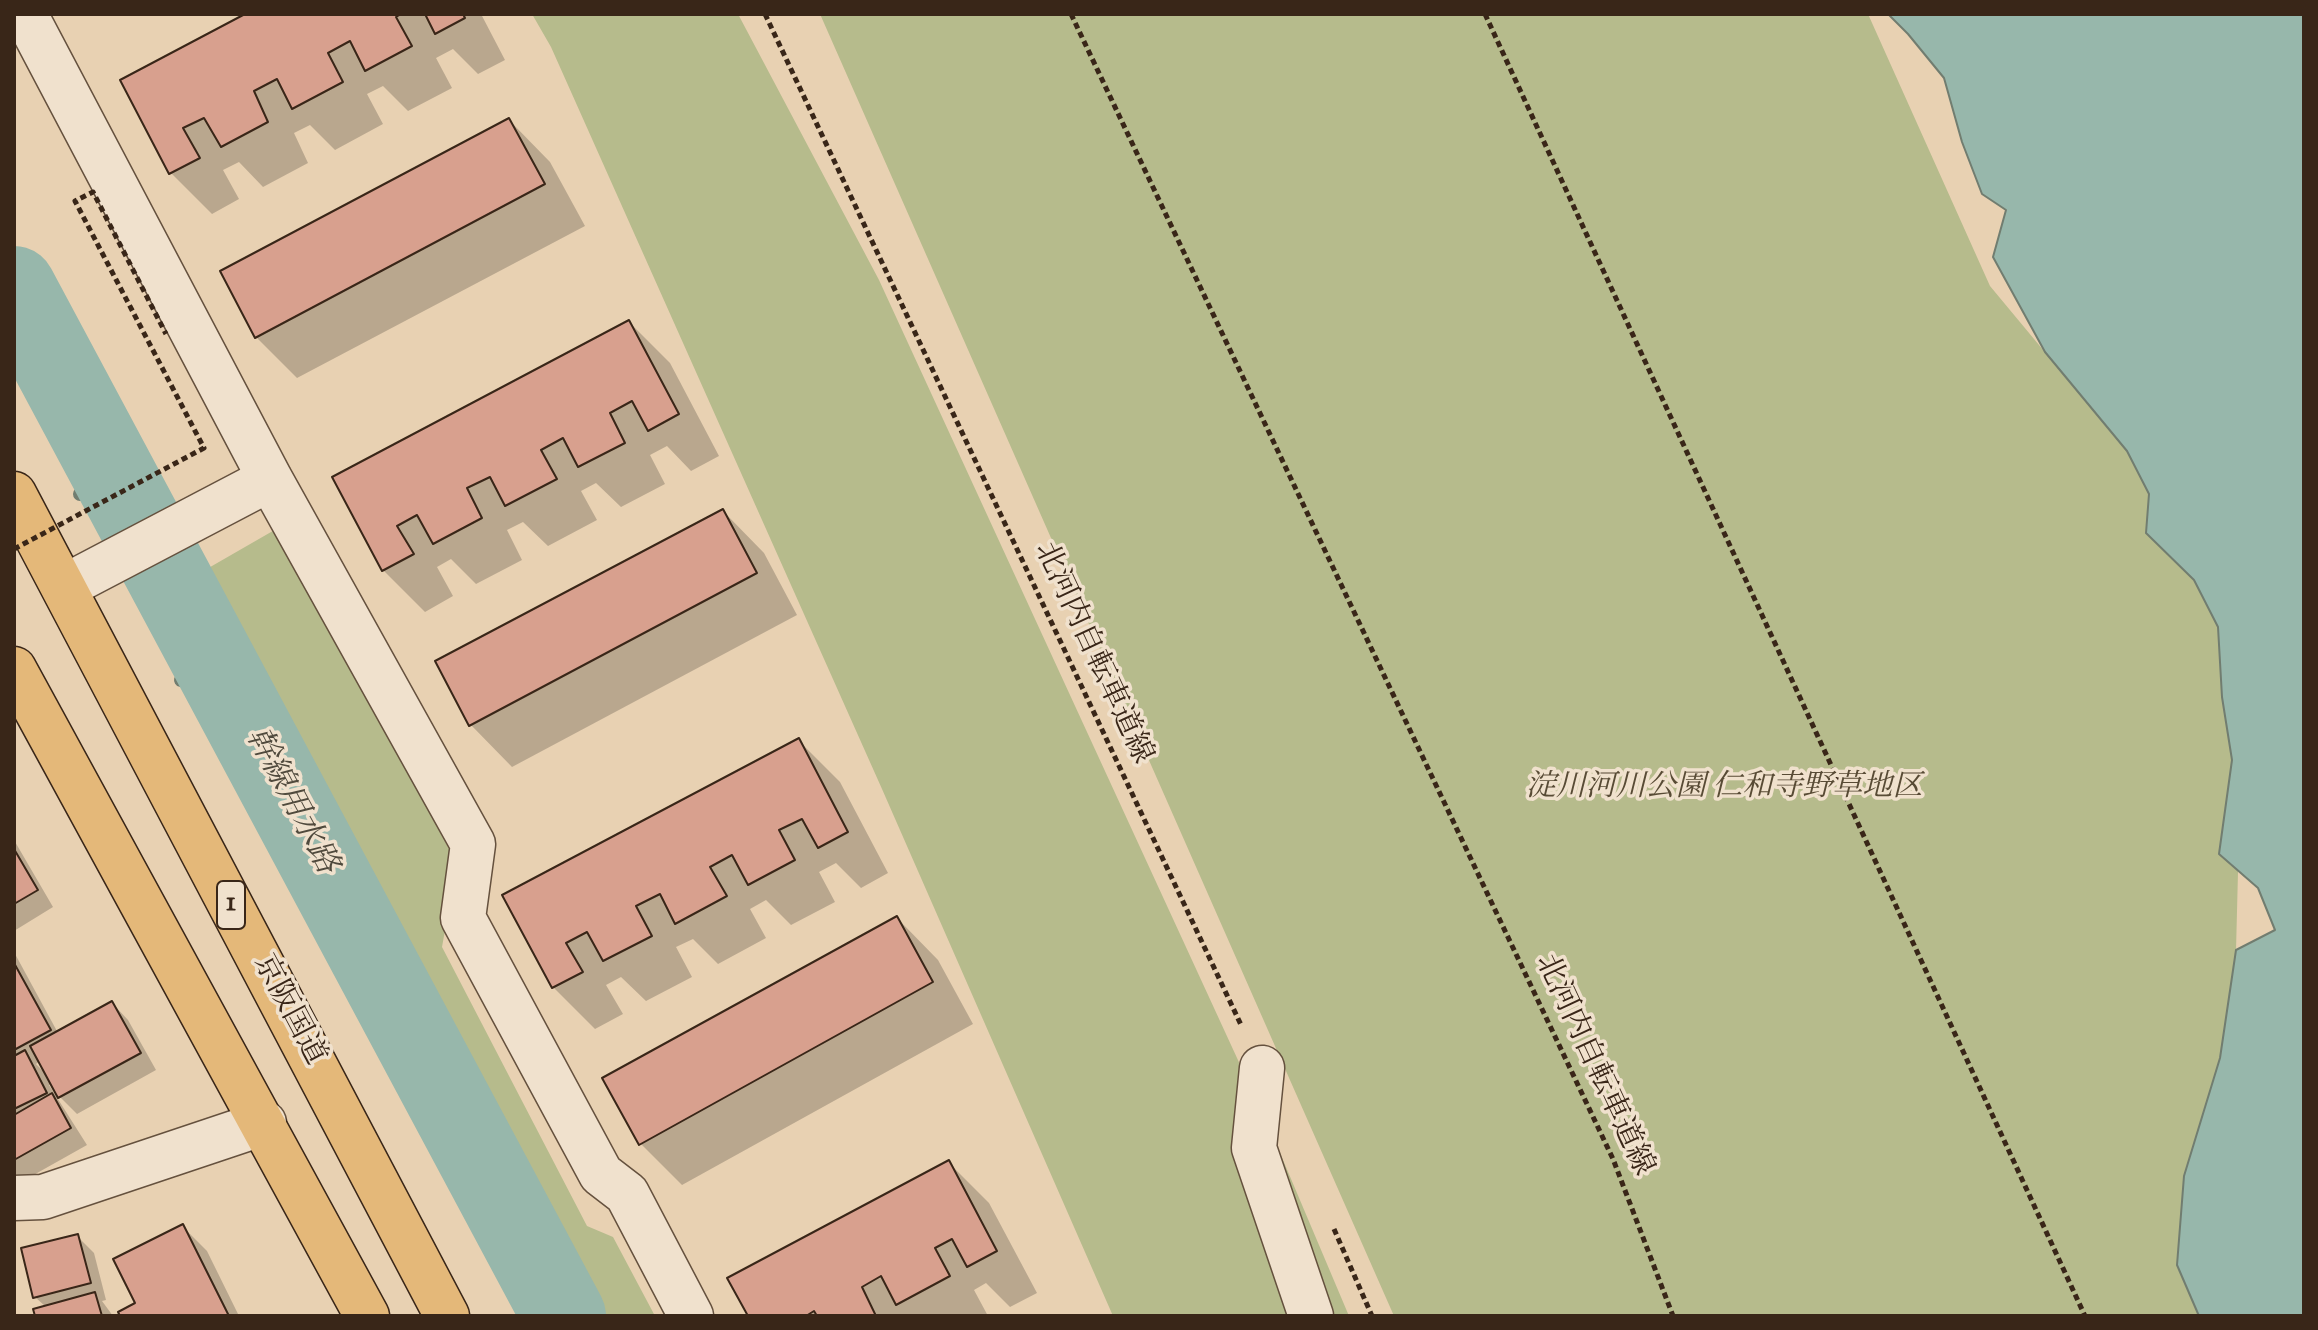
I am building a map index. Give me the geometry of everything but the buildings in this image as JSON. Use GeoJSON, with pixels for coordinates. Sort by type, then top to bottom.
{"type":"FeatureCollection","features":[{"type":"Feature","properties":{"kind":"highway","name":"京阪国道"},"geometry":{"type":"LineString","coordinates":[[14,494],[447,1316]]}},
{"type":"Feature","properties":{"kind":"highway"},"geometry":{"type":"LineString","coordinates":[[14,669],[367,1316]]}},
{"type":"Feature","properties":{"kind":"street"},"geometry":{"type":"LineString","coordinates":[[25,14],[270,479],[473,844],[463,918],[601,1174],[627,1194],[691,1316]]}},
{"type":"Feature","properties":{"kind":"street"},"geometry":{"type":"LineString","coordinates":[[64,587],[270,479]]}},
{"type":"Feature","properties":{"kind":"street"},"geometry":{"type":"LineString","coordinates":[[1262,1068],[1254,1148],[1311,1316]]}},
{"type":"Feature","properties":{"kind":"street"},"geometry":{"type":"LineString","coordinates":[[14,1198],[43,1197],[264,1123]]}},
{"type":"Feature","properties":{"kind":"path","name":"北河内自転車道線"},"geometry":{"type":"LineString","coordinates":[[765,14],[1262,1068]]}},
{"type":"Feature","properties":{"kind":"path","name":"北河内自転車道線"},"geometry":{"type":"LineString","coordinates":[[1071,14],[1613,1159],[1673,1316]]}},
{"type":"Feature","properties":{"kind":"path"},"geometry":{"type":"LineString","coordinates":[[1485,14],[2085,1316]]}},
{"type":"Feature","properties":{"kind":"path"},"geometry":{"type":"LineString","coordinates":[[14,549],[204,448],[75,201],[93,192],[166,334]]}},
{"type":"Feature","properties":{"kind":"path"},"geometry":{"type":"LineString","coordinates":[[1333,1228],[1372,1316]]}},
{"type":"Feature","properties":{"kind":"green space"},"geometry":{"type":"Polygon","coordinates":[[[532,14],[738,14],[879,280],[1272,1134],[1349,1316],[1113,1316],[551,47],[532,14]]]}},
{"type":"Feature","properties":{"kind":"green space","name":"淀川河川公園 仁和寺野草地区"},"geometry":{"type":"Polygon","coordinates":[[[820,14],[1868,14],[1990,286],[2127,451],[2243,675],[2235,990],[2177,1265],[2199,1316],[1394,1316],[820,14]]]}},
{"type":"Feature","properties":{"kind":"green space"},"geometry":{"type":"Polygon","coordinates":[[[278,528],[457,864],[442,947],[587,1226],[613,1237],[655,1316],[603,1316],[205,570],[278,528]]]}},
{"type":"Feature","properties":{"kind":"shaded area"},"geometry":{"type":"Polygon","coordinates":[[[1888,14],[2304,14],[2304,1316],[2199,1316],[2177,1265],[2184,1176],[2220,1058],[2236,950],[2275,930],[2258,888],[2219,854],[2232,760],[2222,697],[2218,627],[2194,580],[2146,533],[2149,494],[2127,451],[2045,352],[1993,257],[2006,210],[1982,194],[1962,142],[1944,78],[1888,14]]]}},
{"type":"Feature","properties":{"kind":"waterway","name":"幹線用水路"},"geometry":{"type":"LineString","coordinates":[[14,288],[564,1316]]}},
{"type":"Feature","properties":{"kind":"waterway"},"geometry":{"type":"LineString","coordinates":[[80,494],[124,494]]}},
{"type":"Feature","properties":{"kind":"waterway"},"geometry":{"type":"LineString","coordinates":[[181,680],[213,660]]}}]}
